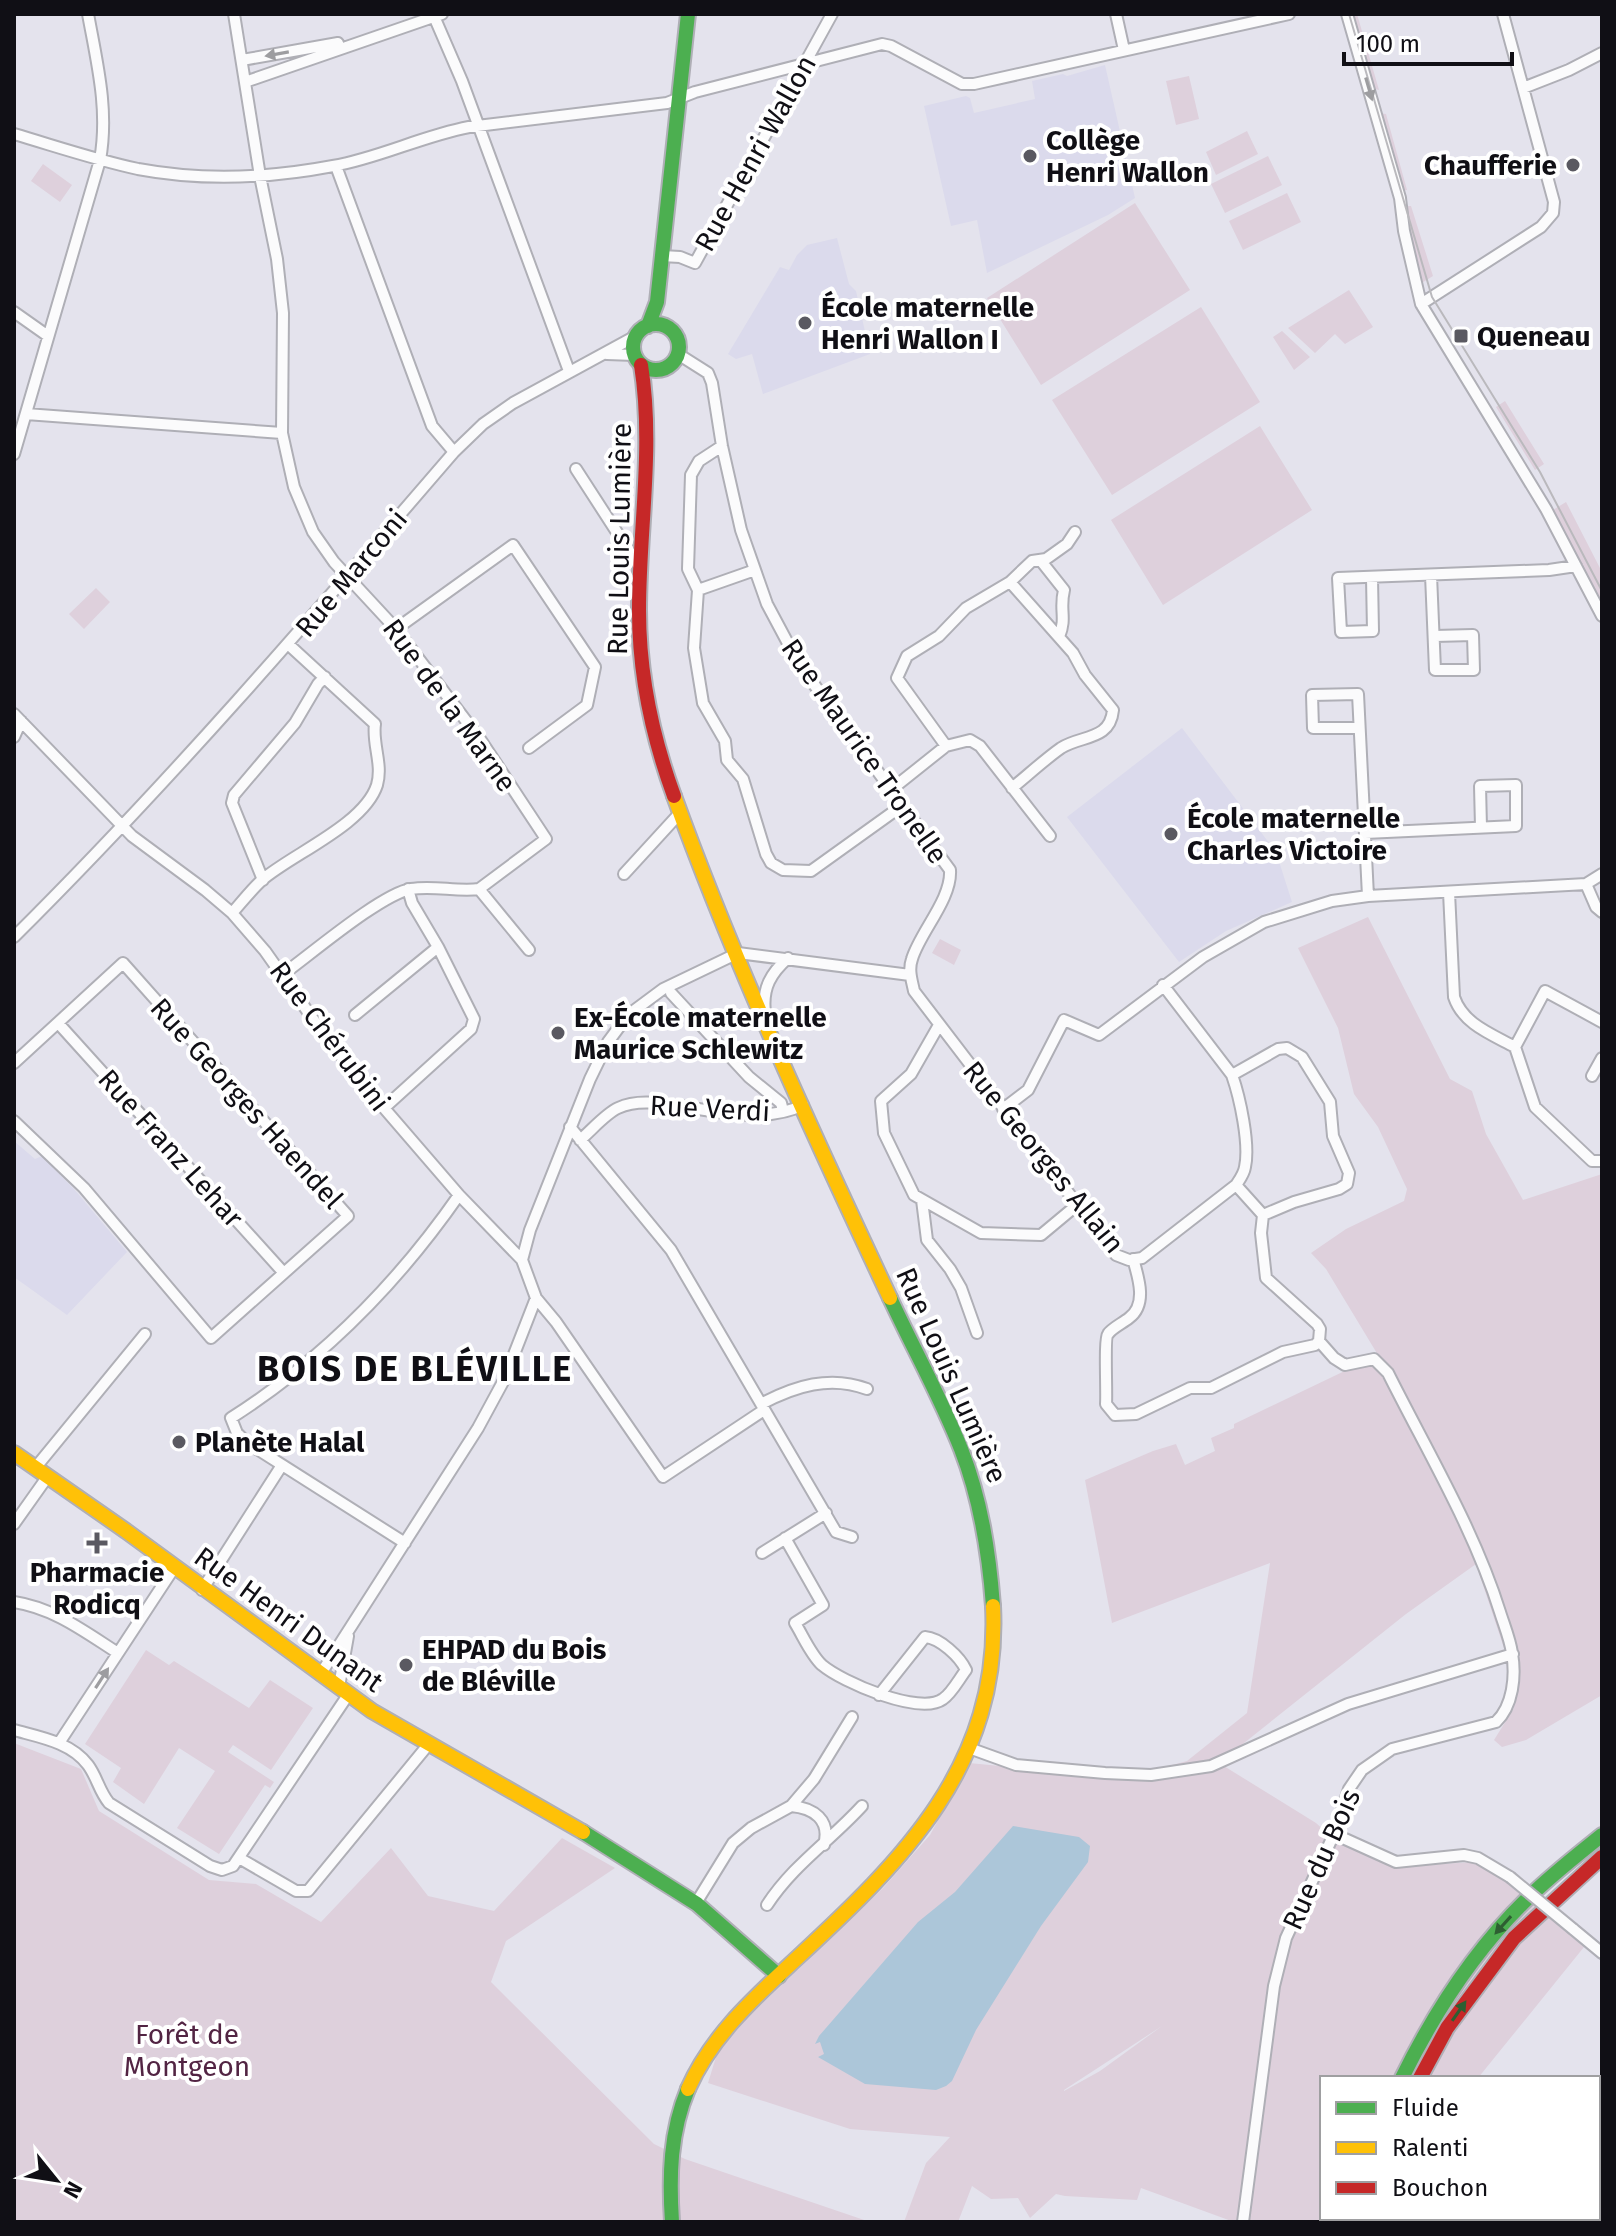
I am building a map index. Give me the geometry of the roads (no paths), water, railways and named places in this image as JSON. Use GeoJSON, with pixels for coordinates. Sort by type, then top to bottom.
{"type":"FeatureCollection","features":[{"type":"Feature","properties":{"kind":"main road"},"geometry":{"type":"LineString","coordinates":[[657,302],[665,326],[677,337],[678,354],[672,364],[662,370],[651,370],[638,360],[636,336],[648,326],[657,302],[688,14]]}},
{"type":"Feature","properties":{"kind":"main road"},"geometry":{"type":"LineString","coordinates":[[648,326],[665,326]]}},
{"type":"Feature","properties":{"kind":"main road","name":"Rue Louis Lumière"},"geometry":{"type":"LineString","coordinates":[[638,360],[647,403]]}},
{"type":"Feature","properties":{"kind":"main road","name":"Rue Louis Lumière"},"geometry":{"type":"LineString","coordinates":[[662,370],[651,387],[647,403],[640,568],[640,627],[647,703],[658,752],[679,814],[825,1160],[961,1449],[982,1512],[991,1558],[994,1627],[985,1695],[969,1748],[946,1795],[916,1839],[879,1879],[720,2034],[692,2083],[673,2141],[670,2187],[672,2222]]}},
{"type":"Feature","properties":{"kind":"main road","name":"Rue Henri Dunant"},"geometry":{"type":"LineString","coordinates":[[14,1453],[342,1691],[428,1745],[621,1855],[696,1903],[735,1934],[779,1976]]}},
{"type":"Feature","properties":{"kind":"main road"},"geometry":{"type":"LineString","coordinates":[[1403,2076],[1440,2010],[1497,1931],[1521,1904],[1602,1835]]}},
{"type":"Feature","properties":{"kind":"main road"},"geometry":{"type":"LineString","coordinates":[[1421,2076],[1447,2028],[1514,1938],[1602,1857]]}},
{"type":"Feature","properties":{"kind":"street"},"geometry":{"type":"LineString","coordinates":[[14,454],[105,134],[104,109],[88,14]]}},
{"type":"Feature","properties":{"kind":"street","name":"Rue de la Marne"},"geometry":{"type":"LineString","coordinates":[[234,14],[277,259],[283,313],[282,433],[294,487],[313,532],[334,562],[396,629],[480,739],[546,839],[479,889]]}},
{"type":"Feature","properties":{"kind":"street","name":"Rue Henri Wallon"},"geometry":{"type":"LineString","coordinates":[[662,256],[680,257],[695,263],[832,14]]}},
{"type":"Feature","properties":{"kind":"street"},"geometry":{"type":"LineString","coordinates":[[1116,14],[1124,50]]}},
{"type":"Feature","properties":{"kind":"street"},"geometry":{"type":"LineString","coordinates":[[14,134],[100,160],[178,175],[260,176],[336,166],[441,133],[476,126],[667,103],[882,44],[962,84],[974,84],[1289,14]]}},
{"type":"Feature","properties":{"kind":"street"},"geometry":{"type":"LineString","coordinates":[[1347,14],[1400,198],[1404,231],[1421,304],[1528,478],[1602,616]]}},
{"type":"Feature","properties":{"kind":"street"},"geometry":{"type":"LineString","coordinates":[[1421,304],[1541,227],[1553,213],[1554,202],[1503,14]]}},
{"type":"Feature","properties":{"kind":"street"},"geometry":{"type":"LineString","coordinates":[[245,82],[436,15],[569,371]]}},
{"type":"Feature","properties":{"kind":"street"},"geometry":{"type":"LineString","coordinates":[[242,60],[368,38]]}},
{"type":"Feature","properties":{"kind":"street"},"geometry":{"type":"LineString","coordinates":[[1523,88],[1602,53]]}},
{"type":"Feature","properties":{"kind":"street"},"geometry":{"type":"LineString","coordinates":[[336,166],[432,426],[454,452]]}},
{"type":"Feature","properties":{"kind":"street"},"geometry":{"type":"LineString","coordinates":[[14,312],[48,336]]}},
{"type":"Feature","properties":{"kind":"street","name":"Rue Marconi"},"geometry":{"type":"LineString","coordinates":[[14,937],[124,827],[289,645],[454,452],[483,424],[513,403],[636,336]]}},
{"type":"Feature","properties":{"kind":"street","name":"Rue Marconi"},"geometry":{"type":"LineString","coordinates":[[605,354],[638,360]]}},
{"type":"Feature","properties":{"kind":"street","name":"Rue Maurice Tronelle"},"geometry":{"type":"LineString","coordinates":[[678,354],[708,373],[716,398],[722,446],[741,530],[767,604],[799,664],[940,854],[951,875],[911,961],[910,975]]}},
{"type":"Feature","properties":{"kind":"street"},"geometry":{"type":"LineString","coordinates":[[26,414],[282,433]]}},
{"type":"Feature","properties":{"kind":"street"},"geometry":{"type":"LineString","coordinates":[[722,446],[699,461],[691,475],[688,569],[698,590],[694,648],[703,703],[725,741],[727,760],[743,779],[766,854],[771,863],[783,870],[811,871],[903,805]]}},
{"type":"Feature","properties":{"kind":"street"},"geometry":{"type":"LineString","coordinates":[[576,469],[640,568]]}},
{"type":"Feature","properties":{"kind":"street"},"geometry":{"type":"LineString","coordinates":[[946,746],[897,678],[907,656],[939,636],[966,608],[1010,582],[1032,561],[1041,561],[1067,544],[1075,532]]}},
{"type":"Feature","properties":{"kind":"street"},"geometry":{"type":"LineString","coordinates":[[396,629],[513,545],[595,667],[587,705],[529,748]]}},
{"type":"Feature","properties":{"kind":"street"},"geometry":{"type":"LineString","coordinates":[[1041,561],[1064,590],[1061,602],[1065,623],[1059,637]]}},
{"type":"Feature","properties":{"kind":"street"},"geometry":{"type":"LineString","coordinates":[[1372,578],[1373,631],[1341,632],[1338,578],[1549,570],[1576,566]]}},
{"type":"Feature","properties":{"kind":"street"},"geometry":{"type":"LineString","coordinates":[[698,590],[755,570]]}},
{"type":"Feature","properties":{"kind":"street"},"geometry":{"type":"LineString","coordinates":[[1431,575],[1435,670],[1474,670],[1473,635],[1435,636]]}},
{"type":"Feature","properties":{"kind":"street"},"geometry":{"type":"LineString","coordinates":[[1010,582],[1059,637],[1113,710],[1109,726],[1094,738],[1064,746],[1012,788]]}},
{"type":"Feature","properties":{"kind":"street"},"geometry":{"type":"LineString","coordinates":[[232,913],[263,880],[334,832],[368,801],[376,789],[379,775],[375,724],[289,645]]}},
{"type":"Feature","properties":{"kind":"street"},"geometry":{"type":"LineString","coordinates":[[263,880],[232,803],[234,795],[295,723],[325,677]]}},
{"type":"Feature","properties":{"kind":"street"},"geometry":{"type":"LineString","coordinates":[[1359,728],[1313,728],[1312,695],[1358,694],[1368,896]]}},
{"type":"Feature","properties":{"kind":"street"},"geometry":{"type":"LineString","coordinates":[[14,737],[18,717]]}},
{"type":"Feature","properties":{"kind":"street","name":"Rue Chérubini"},"geometry":{"type":"LineString","coordinates":[[18,717],[132,836],[232,913],[384,1108],[459,1195],[522,1260]]}},
{"type":"Feature","properties":{"kind":"street"},"geometry":{"type":"LineString","coordinates":[[892,789],[946,746],[970,740],[980,746],[1050,836]]}},
{"type":"Feature","properties":{"kind":"street"},"geometry":{"type":"LineString","coordinates":[[1365,833],[1516,826],[1516,785],[1480,786],[1481,827]]}},
{"type":"Feature","properties":{"kind":"street"},"geometry":{"type":"LineString","coordinates":[[624,874],[679,814]]}},
{"type":"Feature","properties":{"kind":"street"},"geometry":{"type":"LineString","coordinates":[[1003,1109],[1028,1090],[1064,1020],[1099,1035],[1203,957],[1264,922],[1332,901],[1368,896],[1586,884],[1602,874]]}},
{"type":"Feature","properties":{"kind":"street"},"geometry":{"type":"LineString","coordinates":[[1586,884],[1596,907],[1602,912]]}},
{"type":"Feature","properties":{"kind":"street"},"geometry":{"type":"LineString","coordinates":[[384,1108],[471,1029],[474,1019],[412,903],[408,889]]}},
{"type":"Feature","properties":{"kind":"street"},"geometry":{"type":"LineString","coordinates":[[282,975],[394,893],[408,889],[479,889],[529,950]]}},
{"type":"Feature","properties":{"kind":"street"},"geometry":{"type":"LineString","coordinates":[[1449,892],[1454,997],[1458,1010],[1469,1021],[1515,1047],[1535,1107],[1592,1161],[1602,1161]]}},
{"type":"Feature","properties":{"kind":"street"},"geometry":{"type":"LineString","coordinates":[[355,1015],[438,947]]}},
{"type":"Feature","properties":{"kind":"street"},"geometry":{"type":"LineString","coordinates":[[867,1389],[830,1381],[794,1389],[663,1477],[556,1322],[536,1298],[522,1260],[530,1230],[570,1127],[608,1042],[628,1015],[663,989],[738,953],[910,975]]}},
{"type":"Feature","properties":{"kind":"street"},"geometry":{"type":"LineString","coordinates":[[766,1024],[764,1002],[770,976],[788,958]]}},
{"type":"Feature","properties":{"kind":"street","name":"Rue Georges Haendel"},"geometry":{"type":"LineString","coordinates":[[14,1063],[123,963],[348,1216],[211,1338],[84,1188],[14,1121]]}},
{"type":"Feature","properties":{"kind":"street","name":"Rue Georges Allain"},"geometry":{"type":"LineString","coordinates":[[910,975],[914,991],[939,1025],[1116,1255],[1142,1258],[1236,1185]]}},
{"type":"Feature","properties":{"kind":"street"},"geometry":{"type":"LineString","coordinates":[[1133,1259],[1140,1302],[1137,1312],[1108,1334],[1104,1346],[1108,1374],[1106,1404],[1115,1415],[1136,1414],[1190,1388],[1211,1388],[1283,1352],[1315,1345],[1319,1341],[1317,1324],[1266,1278],[1261,1233],[1263,1215],[1236,1185],[1245,1172],[1247,1157],[1238,1090],[1232,1075],[1163,985]]}},
{"type":"Feature","properties":{"kind":"street"},"geometry":{"type":"LineString","coordinates":[[1515,1047],[1545,991],[1602,1022]]}},
{"type":"Feature","properties":{"kind":"street"},"geometry":{"type":"LineString","coordinates":[[671,993],[749,1077],[781,1103],[783,1111]]}},
{"type":"Feature","properties":{"kind":"street","name":"Rue Franz Lehar"},"geometry":{"type":"LineString","coordinates":[[58,1023],[283,1272]]}},
{"type":"Feature","properties":{"kind":"street"},"geometry":{"type":"LineString","coordinates":[[939,1025],[911,1074],[881,1101],[884,1133],[914,1195],[981,1233],[996,1235],[1041,1235],[1077,1205]]}},
{"type":"Feature","properties":{"kind":"street"},"geometry":{"type":"LineString","coordinates":[[1232,1075],[1278,1049],[1287,1048],[1302,1057],[1330,1102],[1333,1136],[1349,1173],[1347,1184],[1339,1189],[1263,1215]]}},
{"type":"Feature","properties":{"kind":"street"},"geometry":{"type":"LineString","coordinates":[[1592,1076],[1602,1058]]}},
{"type":"Feature","properties":{"kind":"street","name":"Rue Verdi"},"geometry":{"type":"LineString","coordinates":[[580,1140],[619,1108],[648,1102],[721,1112],[783,1111],[803,1105]]}},
{"type":"Feature","properties":{"kind":"street"},"geometry":{"type":"LineString","coordinates":[[570,1127],[671,1250],[836,1532],[852,1537]]}},
{"type":"Feature","properties":{"kind":"street"},"geometry":{"type":"LineString","coordinates":[[405,1543],[246,1442],[237,1433],[231,1418],[298,1370],[365,1311],[428,1239],[459,1195]]}},
{"type":"Feature","properties":{"kind":"street"},"geometry":{"type":"LineString","coordinates":[[922,1200],[927,1240],[961,1288],[977,1333]]}},
{"type":"Feature","properties":{"kind":"street"},"geometry":{"type":"LineString","coordinates":[[320,1675],[478,1428],[504,1380],[536,1298]]}},
{"type":"Feature","properties":{"kind":"street"},"geometry":{"type":"LineString","coordinates":[[14,1524],[42,1472],[145,1334]]}},
{"type":"Feature","properties":{"kind":"street","name":"Rue du Bois"},"geometry":{"type":"LineString","coordinates":[[1243,2222],[1274,1986],[1286,1938],[1334,1834],[1349,1789],[1362,1770],[1376,1758],[1409,1743],[1496,1722],[1505,1714],[1510,1698],[1513,1654],[1487,1572],[1388,1373],[1374,1359],[1345,1365],[1319,1341]]}},
{"type":"Feature","properties":{"kind":"street"},"geometry":{"type":"LineString","coordinates":[[202,1590],[282,1465]]}},
{"type":"Feature","properties":{"kind":"street"},"geometry":{"type":"LineString","coordinates":[[762,1553],[826,1513]]}},
{"type":"Feature","properties":{"kind":"street"},"geometry":{"type":"LineString","coordinates":[[785,1538],[823,1605],[795,1623],[819,1663],[879,1695],[933,1704],[944,1699],[966,1670],[934,1638],[925,1637],[879,1695]]}},
{"type":"Feature","properties":{"kind":"street"},"geometry":{"type":"LineString","coordinates":[[59,1743],[174,1568]]}},
{"type":"Feature","properties":{"kind":"street"},"geometry":{"type":"LineString","coordinates":[[14,1602],[70,1621],[118,1653]]}},
{"type":"Feature","properties":{"kind":"street"},"geometry":{"type":"LineString","coordinates":[[14,1730],[59,1743],[73,1751],[90,1767],[109,1803],[210,1866],[228,1869],[239,1858],[342,1691],[340,1681],[349,1630]]}},
{"type":"Feature","properties":{"kind":"street"},"geometry":{"type":"LineString","coordinates":[[969,1748],[1016,1765],[1105,1773],[1151,1775],[1211,1766],[1348,1704],[1513,1654]]}},
{"type":"Feature","properties":{"kind":"street"},"geometry":{"type":"LineString","coordinates":[[696,1903],[733,1843],[751,1828],[791,1806],[814,1779],[852,1717]]}},
{"type":"Feature","properties":{"kind":"street"},"geometry":{"type":"LineString","coordinates":[[239,1858],[296,1891],[308,1891],[428,1745]]}},
{"type":"Feature","properties":{"kind":"street"},"geometry":{"type":"LineString","coordinates":[[791,1806],[809,1808],[821,1818],[826,1826],[824,1845]]}},
{"type":"Feature","properties":{"kind":"street"},"geometry":{"type":"LineString","coordinates":[[767,1905],[797,1866],[824,1845],[862,1806]]}},
{"type":"Feature","properties":{"kind":"street"},"geometry":{"type":"LineString","coordinates":[[1334,1834],[1396,1862],[1464,1855],[1478,1858],[1510,1877],[1602,1953]]}},
{"type":"Feature","properties":{"kind":"tram line"},"geometry":{"type":"LineString","coordinates":[[1349,14],[1432,297],[1540,472],[1602,591]]}},
{"type":"Feature","properties":{"kind":"place","name":"Collège Henri Wallon"},"geometry":{"type":"Point","coordinates":[1030,156]}},
{"type":"Feature","properties":{"kind":"place","name":"Chaufferie"},"geometry":{"type":"Point","coordinates":[1573,165]}},
{"type":"Feature","properties":{"kind":"place","name":"École maternelle Henri Wallon I"},"geometry":{"type":"Point","coordinates":[805,323]}},
{"type":"Feature","properties":{"kind":"place","name":"Queneau"},"geometry":{"type":"Point","coordinates":[1461,336]}},
{"type":"Feature","properties":{"kind":"place","name":"École maternelle Charles Victoire"},"geometry":{"type":"Point","coordinates":[1171,834]}},
{"type":"Feature","properties":{"kind":"place","name":"Ex-École maternelle Maurice Schlewitz"},"geometry":{"type":"Point","coordinates":[558,1033]}},
{"type":"Feature","properties":{"kind":"place","name":"Planète Halal"},"geometry":{"type":"Point","coordinates":[179,1442]}},
{"type":"Feature","properties":{"kind":"place","name":"Pharmacie Rodicq"},"geometry":{"type":"Point","coordinates":[97,1543]}},
{"type":"Feature","properties":{"kind":"place","name":"EHPAD du Bois de Bléville"},"geometry":{"type":"Point","coordinates":[406,1665]}},
{"type":"Feature","properties":{"kind":"district","name":"BOIS DE BLÉVILLE"},"geometry":{"type":"Point","coordinates":[415,1368]}},
{"type":"Feature","properties":{"kind":"park label","name":"Forêt de Montgeon"},"geometry":{"type":"Point","coordinates":[187,2050]}}]}
